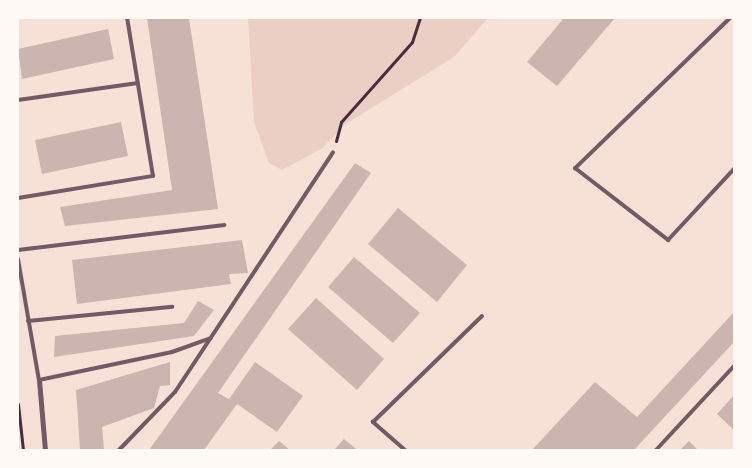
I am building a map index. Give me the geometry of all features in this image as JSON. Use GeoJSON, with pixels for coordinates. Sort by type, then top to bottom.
{"type":"FeatureCollection","features":[{"type":"Feature","properties":{"kind":"street"},"geometry":{"type":"LineString","coordinates":[[39,380],[45,450]]}},
{"type":"Feature","properties":{"kind":"lane"},"geometry":{"type":"LineString","coordinates":[[18,198],[153,176],[127,18]]}},
{"type":"Feature","properties":{"kind":"lane"},"geometry":{"type":"LineString","coordinates":[[730,18],[575,168],[668,240],[734,169]]}},
{"type":"Feature","properties":{"kind":"lane"},"geometry":{"type":"LineString","coordinates":[[18,100],[138,83]]}},
{"type":"Feature","properties":{"kind":"lane"},"geometry":{"type":"LineString","coordinates":[[119,450],[175,392],[333,152]]}},
{"type":"Feature","properties":{"kind":"lane"},"geometry":{"type":"LineString","coordinates":[[18,250],[224,225]]}},
{"type":"Feature","properties":{"kind":"lane"},"geometry":{"type":"LineString","coordinates":[[18,259],[19,282],[39,380],[172,352],[212,338]]}},
{"type":"Feature","properties":{"kind":"lane"},"geometry":{"type":"LineString","coordinates":[[28,321],[172,307]]}},
{"type":"Feature","properties":{"kind":"lane"},"geometry":{"type":"LineString","coordinates":[[405,450],[373,422],[482,316]]}},
{"type":"Feature","properties":{"kind":"lane"},"geometry":{"type":"LineString","coordinates":[[656,450],[734,366]]}},
{"type":"Feature","properties":{"kind":"path"},"geometry":{"type":"LineString","coordinates":[[333,152],[341,122],[412,42],[420,18]]}},
{"type":"Feature","properties":{"kind":"path"},"geometry":{"type":"LineString","coordinates":[[18,404],[23,450]]}},
{"type":"Feature","properties":{"kind":"shaded area"},"geometry":{"type":"Polygon","coordinates":[[[248,18],[488,18],[454,57],[344,125],[323,148],[282,170],[269,163],[254,122],[248,18]]]}},
{"type":"Feature","properties":{"kind":"building"},"geometry":{"type":"Polygon","coordinates":[[[147,18],[189,18],[218,209],[65,226],[60,207],[172,190],[147,18]]]}},
{"type":"Feature","properties":{"kind":"building"},"geometry":{"type":"Polygon","coordinates":[[[564,18],[615,18],[557,86],[527,62],[564,18]]]}},
{"type":"Feature","properties":{"kind":"building"},"geometry":{"type":"Polygon","coordinates":[[[108,29],[114,59],[22,79],[18,49],[108,29]]]}},
{"type":"Feature","properties":{"kind":"building"},"geometry":{"type":"Polygon","coordinates":[[[121,122],[128,156],[42,174],[35,140],[121,122]]]}},
{"type":"Feature","properties":{"kind":"building"},"geometry":{"type":"Polygon","coordinates":[[[355,163],[371,173],[218,393],[229,399],[255,362],[303,396],[277,432],[237,404],[204,450],[149,450],[355,163]]]}},
{"type":"Feature","properties":{"kind":"building"},"geometry":{"type":"Polygon","coordinates":[[[398,208],[467,265],[437,302],[368,244],[398,208]]]}},
{"type":"Feature","properties":{"kind":"building"},"geometry":{"type":"Polygon","coordinates":[[[242,240],[248,273],[229,274],[231,284],[77,304],[72,260],[242,240]]]}},
{"type":"Feature","properties":{"kind":"building"},"geometry":{"type":"Polygon","coordinates":[[[354,257],[420,313],[393,343],[328,287],[354,257]]]}},
{"type":"Feature","properties":{"kind":"building"},"geometry":{"type":"Polygon","coordinates":[[[316,298],[384,359],[357,390],[288,329],[316,298]]]}},
{"type":"Feature","properties":{"kind":"building"},"geometry":{"type":"Polygon","coordinates":[[[198,301],[214,310],[194,336],[54,357],[55,336],[184,323],[198,301]]]}},
{"type":"Feature","properties":{"kind":"building"},"geometry":{"type":"Polygon","coordinates":[[[734,312],[734,342],[634,450],[532,450],[595,382],[637,417],[734,312]]]}},
{"type":"Feature","properties":{"kind":"building"},"geometry":{"type":"Polygon","coordinates":[[[170,362],[170,385],[160,386],[154,408],[102,427],[104,450],[80,450],[76,390],[170,362]]]}},
{"type":"Feature","properties":{"kind":"building"},"geometry":{"type":"Polygon","coordinates":[[[734,395],[734,430],[717,414],[734,395]]]}},
{"type":"Feature","properties":{"kind":"building"},"geometry":{"type":"Polygon","coordinates":[[[344,439],[357,450],[334,450],[344,439]]]}},
{"type":"Feature","properties":{"kind":"building"},"geometry":{"type":"Polygon","coordinates":[[[279,441],[290,450],[270,450],[279,441]]]}},
{"type":"Feature","properties":{"kind":"building"},"geometry":{"type":"Polygon","coordinates":[[[689,441],[698,450],[680,450],[689,441]]]}}]}
